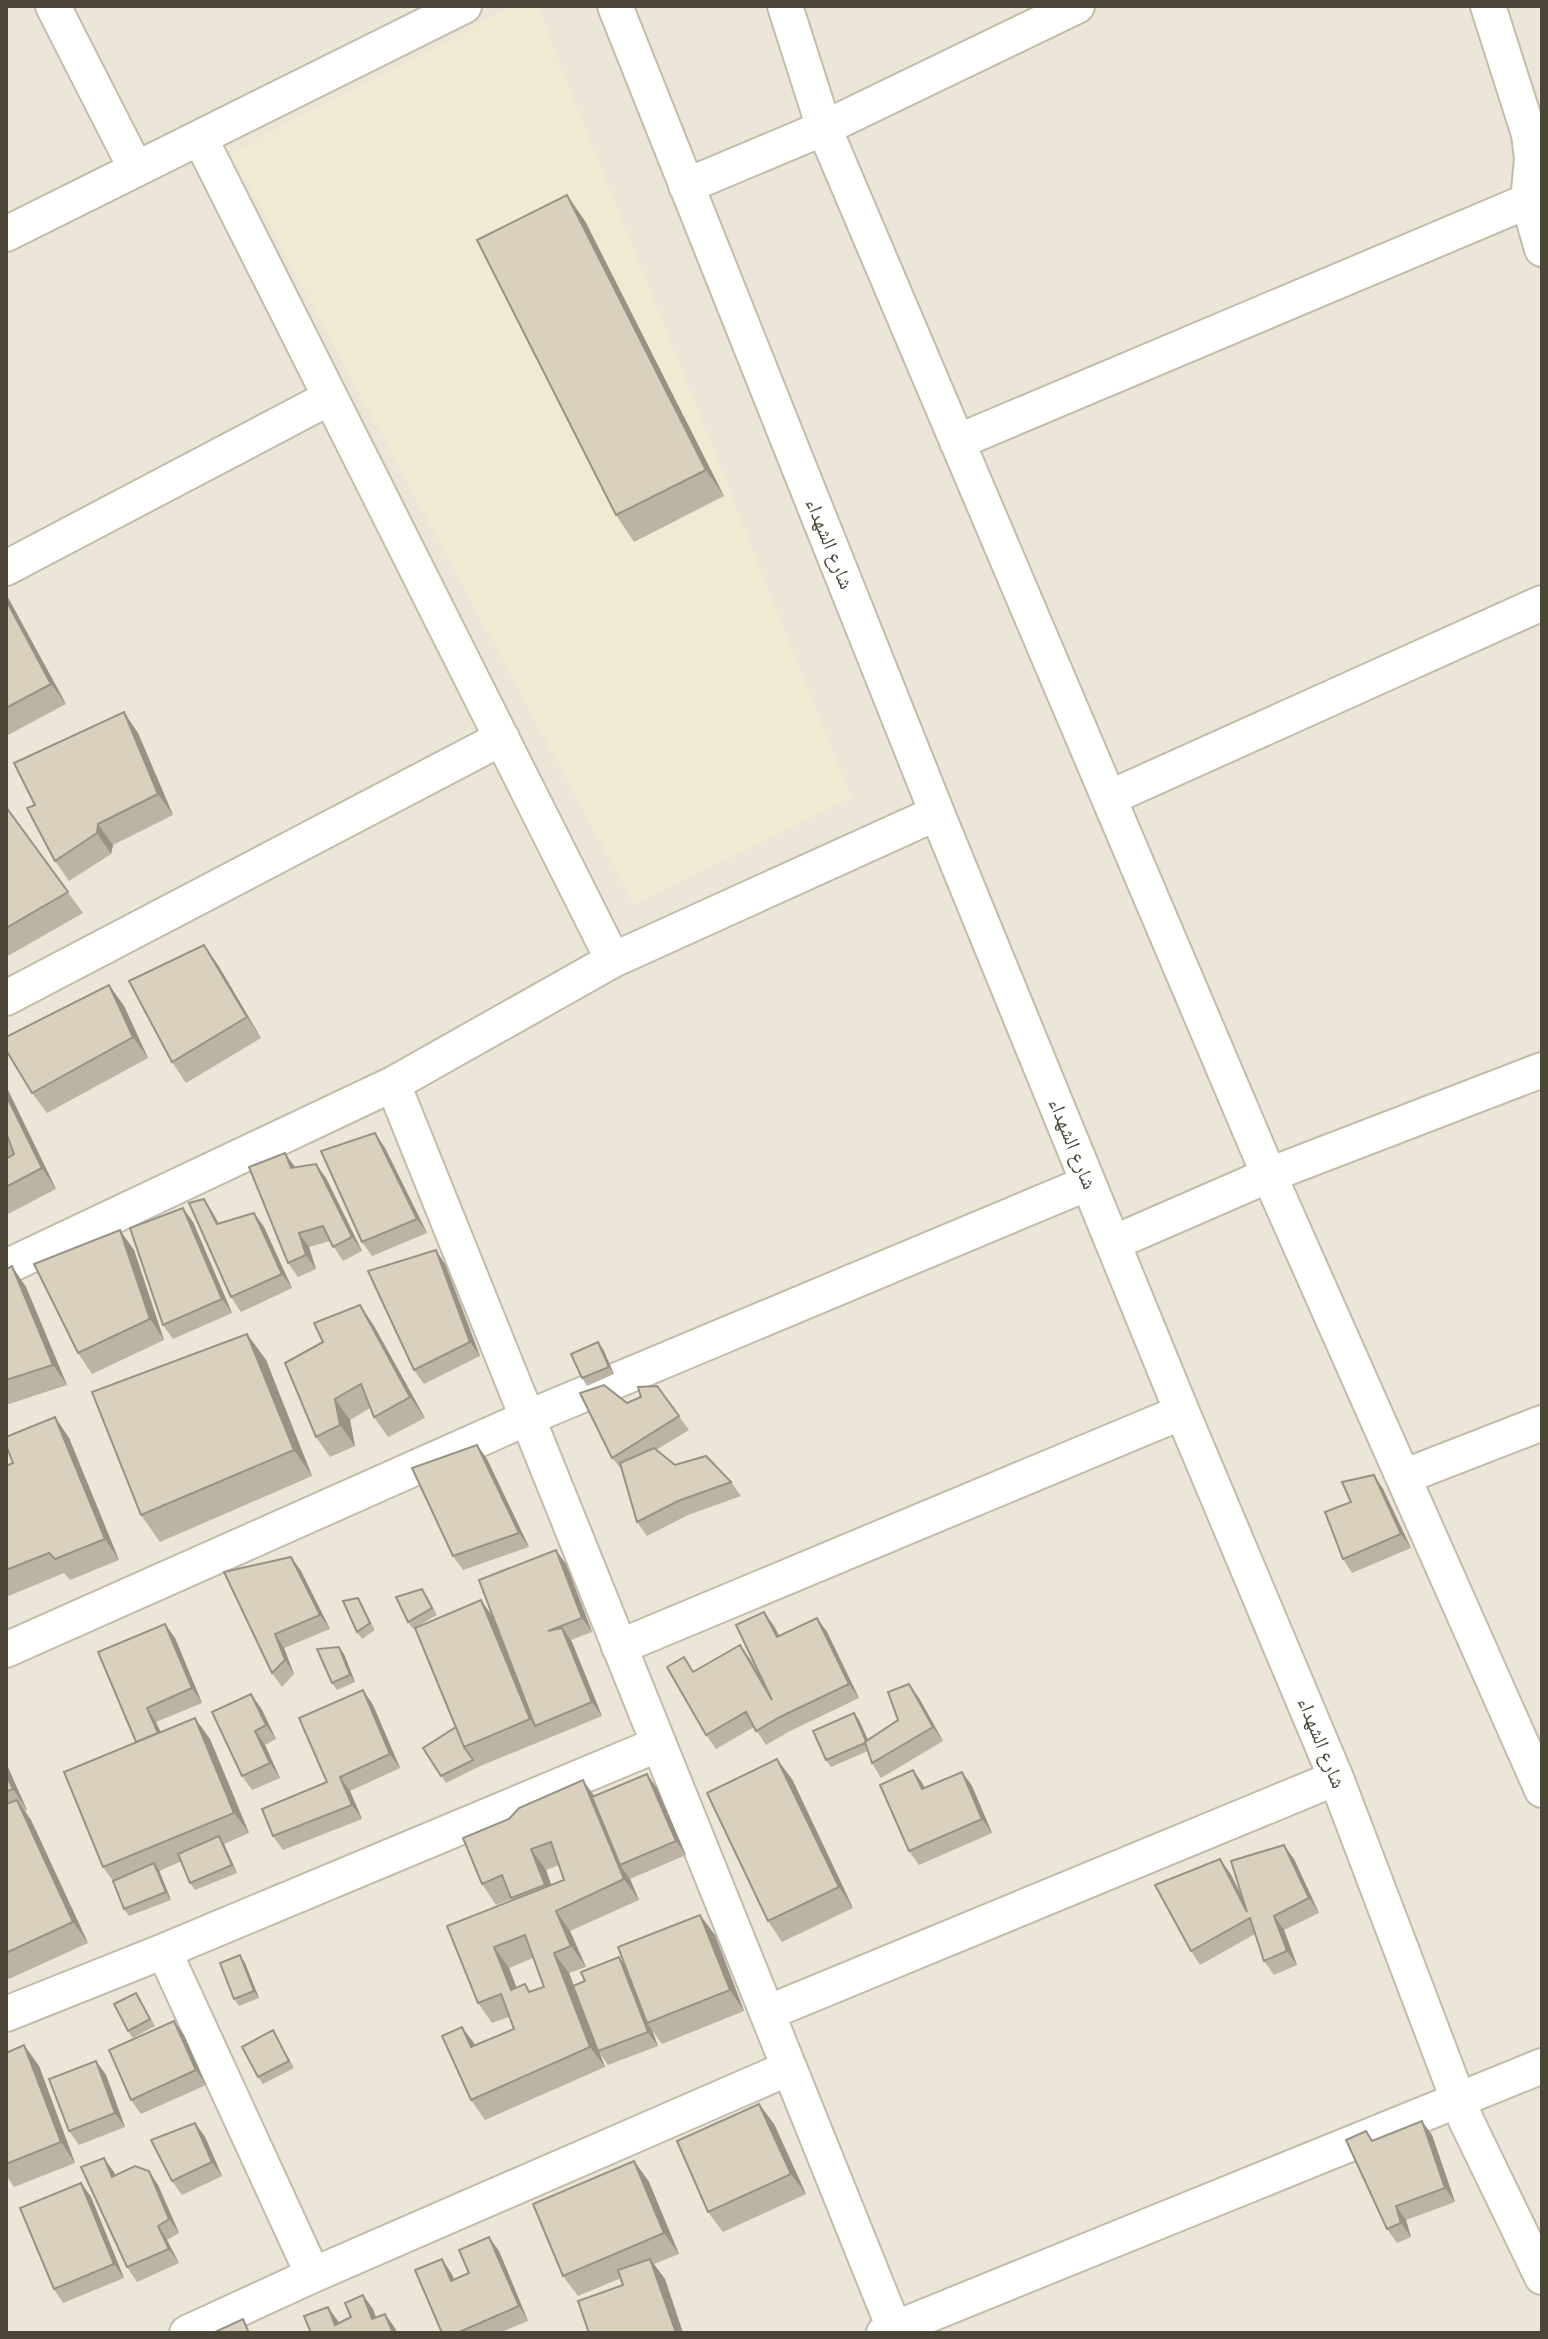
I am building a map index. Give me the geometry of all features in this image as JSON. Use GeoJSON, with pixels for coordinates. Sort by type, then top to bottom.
{"type":"FeatureCollection","features":[{"type":"Feature","properties":{"kind":"street"},"geometry":{"type":"LineString","coordinates":[[53,6],[136,169]]}},
{"type":"Feature","properties":{"kind":"street"},"geometry":{"type":"LineString","coordinates":[[6,234],[464,6]]}},
{"type":"Feature","properties":{"kind":"street","name":"شارع الشهداء"},"geometry":{"type":"LineString","coordinates":[[615,6],[937,813],[1182,1412],[1336,1778],[1466,2120],[1542,2277]]}},
{"type":"Feature","properties":{"kind":"street"},"geometry":{"type":"LineString","coordinates":[[785,6],[824,128],[957,442],[1269,1175],[1403,1477],[1534,1749],[1542,1790]]}},
{"type":"Feature","properties":{"kind":"street"},"geometry":{"type":"LineString","coordinates":[[686,186],[824,128],[1077,6]]}},
{"type":"Feature","properties":{"kind":"street"},"geometry":{"type":"LineString","coordinates":[[1488,6],[1529,134],[1532,159],[1528,201],[1542,249]]}},
{"type":"Feature","properties":{"kind":"street"},"geometry":{"type":"LineString","coordinates":[[200,138],[613,960]]}},
{"type":"Feature","properties":{"kind":"street"},"geometry":{"type":"LineString","coordinates":[[957,442],[1528,201]]}},
{"type":"Feature","properties":{"kind":"street"},"geometry":{"type":"LineString","coordinates":[[6,568],[329,398]]}},
{"type":"Feature","properties":{"kind":"street"},"geometry":{"type":"LineString","coordinates":[[1109,798],[1542,603]]}},
{"type":"Feature","properties":{"kind":"street"},"geometry":{"type":"LineString","coordinates":[[6,998],[502,738]]}},
{"type":"Feature","properties":{"kind":"street"},"geometry":{"type":"LineString","coordinates":[[6,1267],[393,1084],[613,960],[937,813]]}},
{"type":"Feature","properties":{"kind":"street"},"geometry":{"type":"LineString","coordinates":[[1113,1243],[1269,1175],[1542,1070]]}},
{"type":"Feature","properties":{"kind":"street"},"geometry":{"type":"LineString","coordinates":[[393,1084],[789,2068],[891,2332],[1542,2066]]}},
{"type":"Feature","properties":{"kind":"street"},"geometry":{"type":"LineString","coordinates":[[6,1650],[527,1418],[1088,1183]]}},
{"type":"Feature","properties":{"kind":"street"},"geometry":{"type":"LineString","coordinates":[[619,1647],[1182,1412]]}},
{"type":"Feature","properties":{"kind":"street"},"geometry":{"type":"LineString","coordinates":[[1403,1477],[1542,1423]]}},
{"type":"Feature","properties":{"kind":"street"},"geometry":{"type":"LineString","coordinates":[[6,2014],[659,1744]]}},
{"type":"Feature","properties":{"kind":"street"},"geometry":{"type":"LineString","coordinates":[[767,2013],[1336,1778]]}},
{"type":"Feature","properties":{"kind":"street"},"geometry":{"type":"LineString","coordinates":[[164,1951],[313,2275]]}},
{"type":"Feature","properties":{"kind":"street"},"geometry":{"type":"LineString","coordinates":[[187,2333],[789,2068]]}},
{"type":"Feature","properties":{"kind":"shaded area"},"geometry":{"type":"Polygon","coordinates":[[[6,6],[1542,6],[1542,2333],[6,2333],[6,6]]]}},
{"type":"Feature","properties":{"kind":"shaded area"},"geometry":{"type":"Polygon","coordinates":[[[514,6],[537,6],[851,798],[634,904],[231,153],[514,6]]]}},
{"type":"Feature","properties":{"kind":"building"},"geometry":{"type":"Polygon","coordinates":[[[567,195],[706,470],[616,515],[477,240],[567,195]]]}},
{"type":"Feature","properties":{"kind":"building"},"geometry":{"type":"Polygon","coordinates":[[[6,600],[51,684],[6,708],[6,600]]]}},
{"type":"Feature","properties":{"kind":"building"},"geometry":{"type":"Polygon","coordinates":[[[124,712],[158,794],[98,824],[97,833],[55,861],[27,808],[35,805],[14,763],[124,712]]]}},
{"type":"Feature","properties":{"kind":"building"},"geometry":{"type":"Polygon","coordinates":[[[6,807],[68,892],[6,928],[6,807]]]}},
{"type":"Feature","properties":{"kind":"building"},"geometry":{"type":"Polygon","coordinates":[[[204,945],[247,1017],[172,1062],[129,981],[204,945]]]}},
{"type":"Feature","properties":{"kind":"building"},"geometry":{"type":"Polygon","coordinates":[[[109,985],[133,1037],[32,1093],[6,1050],[6,1037],[109,985]]]}},
{"type":"Feature","properties":{"kind":"building"},"geometry":{"type":"Polygon","coordinates":[[[6,1095],[42,1168],[6,1187],[6,1159],[14,1154],[6,1139],[6,1095]]]}},
{"type":"Feature","properties":{"kind":"building"},"geometry":{"type":"Polygon","coordinates":[[[375,1133],[417,1219],[362,1242],[321,1151],[375,1133]]]}},
{"type":"Feature","properties":{"kind":"building"},"geometry":{"type":"Polygon","coordinates":[[[285,1153],[291,1168],[316,1164],[352,1237],[333,1247],[323,1226],[299,1233],[306,1255],[288,1263],[249,1167],[285,1153]]]}},
{"type":"Feature","properties":{"kind":"building"},"geometry":{"type":"Polygon","coordinates":[[[204,1199],[217,1224],[254,1213],[282,1274],[231,1297],[189,1203],[204,1199]]]}},
{"type":"Feature","properties":{"kind":"building"},"geometry":{"type":"Polygon","coordinates":[[[183,1208],[222,1299],[163,1325],[130,1228],[183,1208]]]}},
{"type":"Feature","properties":{"kind":"building"},"geometry":{"type":"Polygon","coordinates":[[[120,1230],[150,1319],[78,1353],[34,1264],[120,1230]]]}},
{"type":"Feature","properties":{"kind":"building"},"geometry":{"type":"Polygon","coordinates":[[[436,1250],[470,1342],[414,1370],[368,1271],[436,1250]]]}},
{"type":"Feature","properties":{"kind":"building"},"geometry":{"type":"Polygon","coordinates":[[[12,1266],[53,1365],[6,1380],[6,1269],[12,1266]]]}},
{"type":"Feature","properties":{"kind":"building"},"geometry":{"type":"Polygon","coordinates":[[[360,1305],[410,1397],[374,1417],[361,1384],[335,1399],[340,1425],[316,1437],[285,1363],[323,1342],[314,1323],[360,1305]]]}},
{"type":"Feature","properties":{"kind":"building"},"geometry":{"type":"Polygon","coordinates":[[[247,1334],[294,1450],[141,1515],[92,1392],[247,1334]]]}},
{"type":"Feature","properties":{"kind":"building"},"geometry":{"type":"Polygon","coordinates":[[[598,1342],[609,1367],[582,1378],[571,1354],[598,1342]]]}},
{"type":"Feature","properties":{"kind":"building"},"geometry":{"type":"Polygon","coordinates":[[[604,1385],[627,1403],[641,1397],[638,1387],[657,1386],[679,1416],[612,1458],[580,1393],[604,1385]]]}},
{"type":"Feature","properties":{"kind":"building"},"geometry":{"type":"Polygon","coordinates":[[[55,1417],[105,1539],[55,1559],[49,1553],[6,1570],[6,1466],[13,1463],[6,1437],[55,1417]]]}},
{"type":"Feature","properties":{"kind":"building"},"geometry":{"type":"Polygon","coordinates":[[[477,1445],[519,1533],[453,1556],[412,1468],[477,1445]]]}},
{"type":"Feature","properties":{"kind":"building"},"geometry":{"type":"Polygon","coordinates":[[[654,1448],[675,1465],[706,1456],[731,1482],[678,1501],[637,1522],[620,1463],[654,1448]]]}},
{"type":"Feature","properties":{"kind":"building"},"geometry":{"type":"Polygon","coordinates":[[[1374,1475],[1401,1534],[1343,1559],[1325,1512],[1351,1502],[1342,1482],[1374,1475]]]}},
{"type":"Feature","properties":{"kind":"building"},"geometry":{"type":"Polygon","coordinates":[[[556,1550],[582,1618],[548,1631],[562,1628],[592,1702],[535,1726],[479,1580],[556,1550]]]}},
{"type":"Feature","properties":{"kind":"building"},"geometry":{"type":"Polygon","coordinates":[[[291,1557],[320,1615],[275,1634],[285,1660],[272,1673],[224,1572],[291,1557]]]}},
{"type":"Feature","properties":{"kind":"building"},"geometry":{"type":"Polygon","coordinates":[[[422,1589],[432,1608],[408,1622],[396,1597],[422,1589]]]}},
{"type":"Feature","properties":{"kind":"building"},"geometry":{"type":"Polygon","coordinates":[[[358,1598],[370,1623],[357,1632],[343,1601],[358,1598]]]}},
{"type":"Feature","properties":{"kind":"building"},"geometry":{"type":"Polygon","coordinates":[[[481,1600],[530,1719],[464,1747],[415,1628],[481,1600]]]}},
{"type":"Feature","properties":{"kind":"building"},"geometry":{"type":"Polygon","coordinates":[[[764,1612],[777,1637],[817,1618],[849,1684],[756,1731],[746,1712],[706,1735],[667,1667],[684,1657],[693,1672],[740,1645],[772,1700],[736,1625],[764,1612]]]}},
{"type":"Feature","properties":{"kind":"building"},"geometry":{"type":"Polygon","coordinates":[[[165,1624],[192,1688],[147,1708],[158,1733],[136,1742],[98,1652],[165,1624]]]}},
{"type":"Feature","properties":{"kind":"building"},"geometry":{"type":"Polygon","coordinates":[[[339,1647],[350,1675],[332,1683],[317,1649],[339,1647]]]}},
{"type":"Feature","properties":{"kind":"building"},"geometry":{"type":"Polygon","coordinates":[[[909,1684],[933,1727],[872,1763],[865,1742],[898,1720],[888,1692],[909,1684]]]}},
{"type":"Feature","properties":{"kind":"building"},"geometry":{"type":"Polygon","coordinates":[[[363,1690],[390,1754],[340,1777],[352,1805],[273,1836],[262,1809],[327,1782],[299,1718],[363,1690]]]}},
{"type":"Feature","properties":{"kind":"building"},"geometry":{"type":"Polygon","coordinates":[[[251,1694],[266,1725],[255,1731],[270,1763],[242,1776],[212,1712],[251,1694]]]}},
{"type":"Feature","properties":{"kind":"building"},"geometry":{"type":"Polygon","coordinates":[[[854,1713],[865,1743],[826,1760],[813,1731],[854,1713]]]}},
{"type":"Feature","properties":{"kind":"building"},"geometry":{"type":"Polygon","coordinates":[[[195,1718],[234,1813],[103,1867],[64,1772],[195,1718]]]}},
{"type":"Feature","properties":{"kind":"building"},"geometry":{"type":"Polygon","coordinates":[[[456,1727],[473,1760],[441,1776],[423,1748],[456,1727]]]}},
{"type":"Feature","properties":{"kind":"building"},"geometry":{"type":"Polygon","coordinates":[[[777,1759],[839,1887],[768,1921],[707,1793],[777,1759]]]}},
{"type":"Feature","properties":{"kind":"building"},"geometry":{"type":"Polygon","coordinates":[[[913,1770],[922,1789],[962,1772],[982,1819],[909,1851],[880,1785],[913,1770]]]}},
{"type":"Feature","properties":{"kind":"building"},"geometry":{"type":"Polygon","coordinates":[[[6,1774],[13,1789],[6,1792],[6,1774]]]}},
{"type":"Feature","properties":{"kind":"building"},"geometry":{"type":"Polygon","coordinates":[[[647,1774],[676,1841],[620,1865],[592,1797],[647,1774]]]}},
{"type":"Feature","properties":{"kind":"building"},"geometry":{"type":"Polygon","coordinates":[[[583,1780],[624,1879],[556,1911],[571,1946],[554,1953],[590,2047],[471,2100],[442,2036],[462,2027],[471,2047],[514,2029],[501,1994],[478,2003],[447,1926],[564,1880],[551,1842],[531,1849],[545,1885],[511,1898],[502,1875],[482,1884],[463,1838],[509,1819],[519,1808],[583,1780]],[[525,1935],[494,1947],[511,1990],[525,1984],[529,1992],[544,1987],[525,1935]]]}},
{"type":"Feature","properties":{"kind":"building"},"geometry":{"type":"Polygon","coordinates":[[[17,1800],[73,1922],[6,1953],[6,1804],[17,1800]]]}},
{"type":"Feature","properties":{"kind":"building"},"geometry":{"type":"Polygon","coordinates":[[[219,1836],[232,1865],[190,1883],[178,1854],[219,1836]]]}},
{"type":"Feature","properties":{"kind":"building"},"geometry":{"type":"Polygon","coordinates":[[[1284,1845],[1309,1898],[1274,1916],[1287,1951],[1264,1961],[1250,1918],[1191,1951],[1155,1885],[1220,1859],[1247,1912],[1231,1861],[1284,1845]]]}},
{"type":"Feature","properties":{"kind":"building"},"geometry":{"type":"Polygon","coordinates":[[[154,1863],[166,1892],[124,1909],[113,1881],[154,1863]]]}},
{"type":"Feature","properties":{"kind":"building"},"geometry":{"type":"Polygon","coordinates":[[[700,1915],[730,1990],[647,2023],[618,1947],[700,1915]]]}},
{"type":"Feature","properties":{"kind":"building"},"geometry":{"type":"Polygon","coordinates":[[[240,1955],[254,1991],[234,1999],[220,1963],[240,1955]]]}},
{"type":"Feature","properties":{"kind":"building"},"geometry":{"type":"Polygon","coordinates":[[[619,1957],[648,2032],[598,2051],[573,1986],[585,1981],[581,1972],[619,1957]]]}},
{"type":"Feature","properties":{"kind":"building"},"geometry":{"type":"Polygon","coordinates":[[[136,1993],[150,2019],[128,2031],[114,2004],[136,1993]]]}},
{"type":"Feature","properties":{"kind":"building"},"geometry":{"type":"Polygon","coordinates":[[[174,2021],[196,2070],[131,2100],[109,2050],[174,2021]]]}},
{"type":"Feature","properties":{"kind":"building"},"geometry":{"type":"Polygon","coordinates":[[[273,2030],[289,2061],[258,2077],[242,2047],[273,2030]]]}},
{"type":"Feature","properties":{"kind":"building"},"geometry":{"type":"Polygon","coordinates":[[[24,2045],[61,2142],[6,2164],[6,2053],[24,2045]]]}},
{"type":"Feature","properties":{"kind":"building"},"geometry":{"type":"Polygon","coordinates":[[[96,2061],[115,2113],[69,2131],[49,2079],[96,2061]]]}},
{"type":"Feature","properties":{"kind":"building"},"geometry":{"type":"Polygon","coordinates":[[[759,2104],[791,2174],[708,2212],[677,2141],[759,2104]]]}},
{"type":"Feature","properties":{"kind":"building"},"geometry":{"type":"Polygon","coordinates":[[[1422,2121],[1445,2188],[1396,2206],[1401,2223],[1387,2229],[1346,2140],[1366,2131],[1372,2141],[1422,2121]]]}},
{"type":"Feature","properties":{"kind":"building"},"geometry":{"type":"Polygon","coordinates":[[[195,2123],[212,2162],[172,2181],[151,2140],[195,2123]]]}},
{"type":"Feature","properties":{"kind":"building"},"geometry":{"type":"Polygon","coordinates":[[[104,2158],[112,2177],[135,2166],[149,2171],[169,2219],[158,2226],[169,2249],[127,2267],[81,2167],[104,2158]]]}},
{"type":"Feature","properties":{"kind":"building"},"geometry":{"type":"Polygon","coordinates":[[[634,2161],[664,2233],[563,2276],[533,2204],[634,2161]]]}},
{"type":"Feature","properties":{"kind":"building"},"geometry":{"type":"Polygon","coordinates":[[[81,2183],[114,2264],[54,2289],[20,2208],[81,2183]]]}},
{"type":"Feature","properties":{"kind":"building"},"geometry":{"type":"Polygon","coordinates":[[[489,2237],[519,2306],[457,2333],[442,2333],[415,2270],[442,2259],[451,2281],[469,2273],[459,2250],[489,2237]]]}},
{"type":"Feature","properties":{"kind":"building"},"geometry":{"type":"Polygon","coordinates":[[[650,2259],[676,2333],[589,2333],[578,2301],[623,2285],[618,2270],[650,2259]]]}},
{"type":"Feature","properties":{"kind":"building"},"geometry":{"type":"Polygon","coordinates":[[[363,2295],[372,2319],[385,2314],[393,2333],[311,2333],[304,2316],[328,2307],[335,2325],[351,2317],[345,2303],[363,2295]]]}},
{"type":"Feature","properties":{"kind":"building"},"geometry":{"type":"Polygon","coordinates":[[[243,2319],[249,2333],[213,2333],[243,2319]]]}}]}
